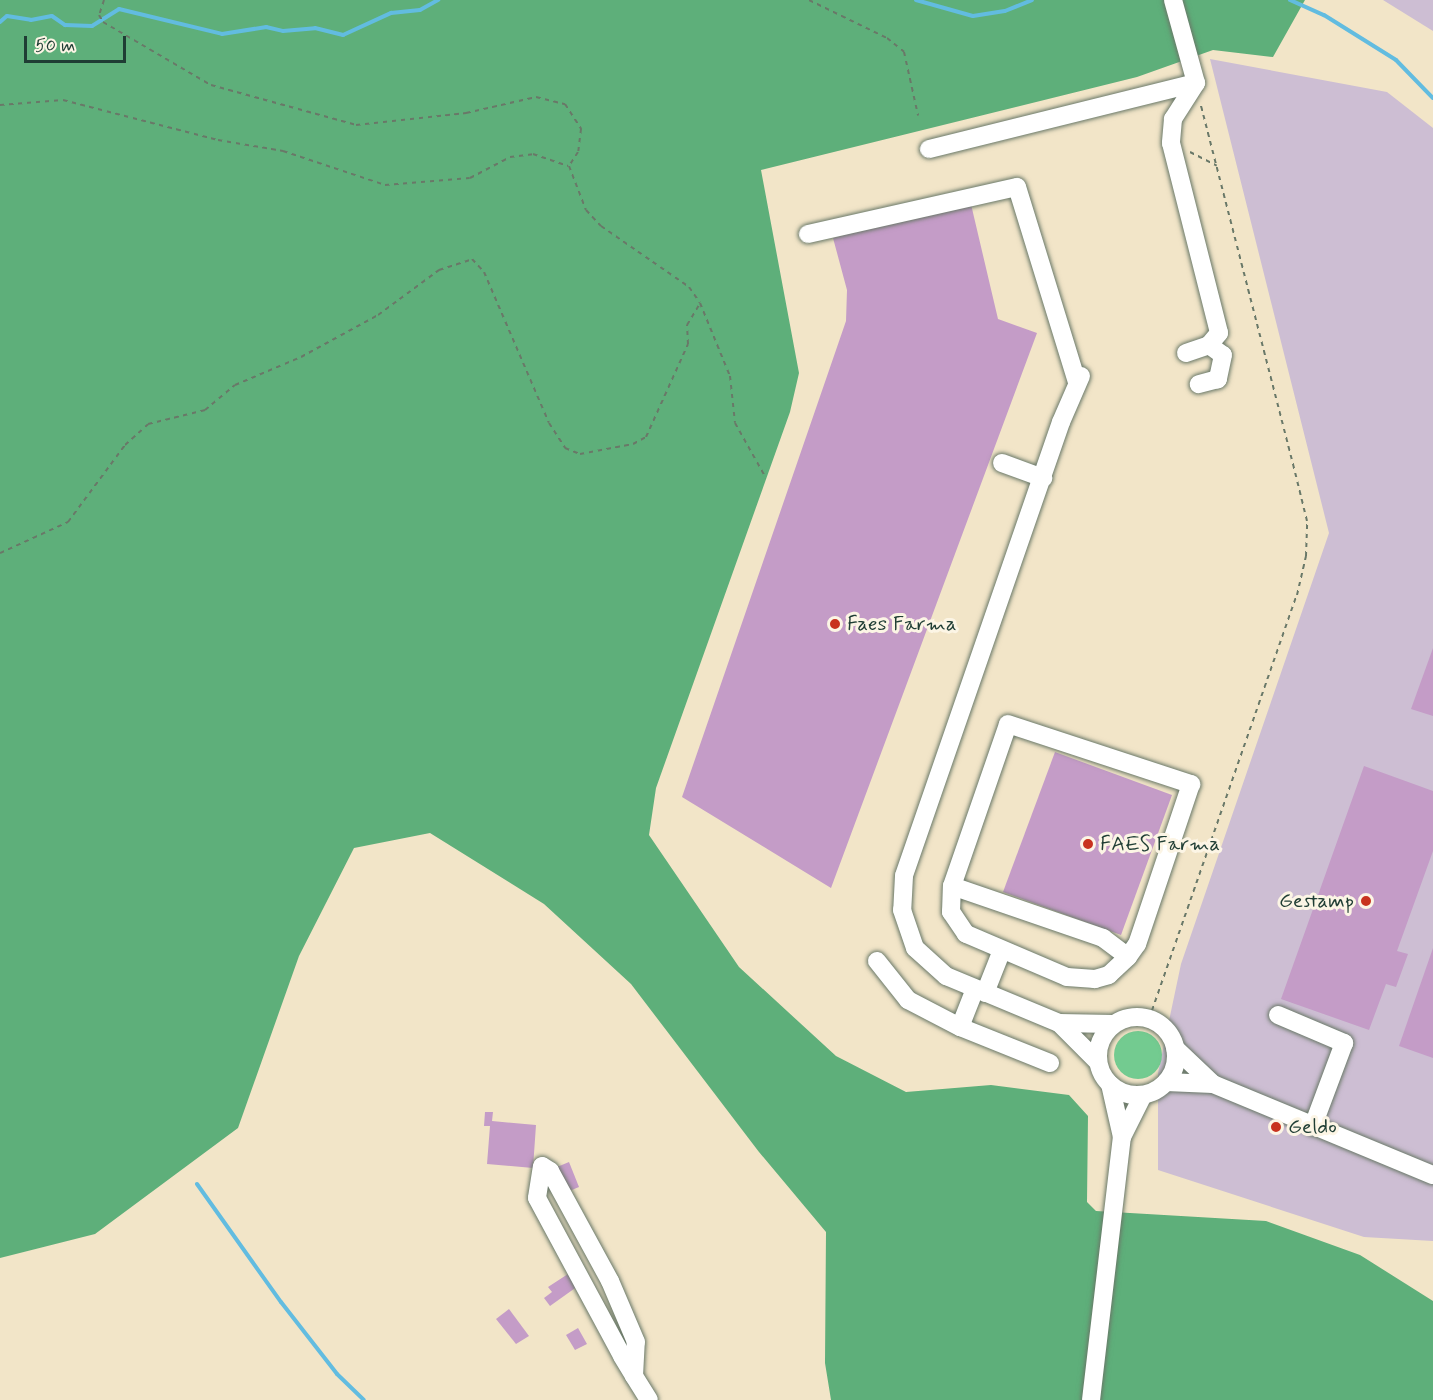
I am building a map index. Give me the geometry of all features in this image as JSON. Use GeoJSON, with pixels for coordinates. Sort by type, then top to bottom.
{"type":"FeatureCollection","features":[{"type":"Feature","properties":{"kind":"street"},"geometry":{"type":"LineString","coordinates":[[1173,0],[1196,83],[1173,119],[1171,143],[1219,333],[1209,345],[1186,352]]}},
{"type":"Feature","properties":{"kind":"street"},"geometry":{"type":"LineString","coordinates":[[929,149],[1196,83]]}},
{"type":"Feature","properties":{"kind":"street"},"geometry":{"type":"LineString","coordinates":[[808,234],[1017,187],[1079,379],[904,876],[903,910],[915,948],[946,976],[1059,1023],[1113,1024]]}},
{"type":"Feature","properties":{"kind":"street"},"geometry":{"type":"LineString","coordinates":[[1199,384],[1218,379],[1223,367],[1223,355],[1209,345]]}},
{"type":"Feature","properties":{"kind":"street"},"geometry":{"type":"LineString","coordinates":[[1002,463],[1043,478]]}},
{"type":"Feature","properties":{"kind":"street"},"geometry":{"type":"LineString","coordinates":[[1008,724],[1191,784],[1128,957],[1109,975],[1080,979],[1002,950],[958,926],[948,900],[1008,724]]}},
{"type":"Feature","properties":{"kind":"street"},"geometry":{"type":"LineString","coordinates":[[952,886],[1103,938],[1128,957]]}},
{"type":"Feature","properties":{"kind":"street"},"geometry":{"type":"LineString","coordinates":[[960,1027],[1002,950]]}},
{"type":"Feature","properties":{"kind":"street"},"geometry":{"type":"LineString","coordinates":[[877,961],[908,1000],[960,1027],[1050,1063]]}},
{"type":"Feature","properties":{"kind":"street"},"geometry":{"type":"LineString","coordinates":[[1278,1015],[1344,1043],[1313,1125]]}},
{"type":"Feature","properties":{"kind":"street"},"geometry":{"type":"LineString","coordinates":[[1098,1062],[1102,1037],[1113,1024],[1128,1017],[1149,1019],[1168,1032],[1176,1048],[1213,1084]]}},
{"type":"Feature","properties":{"kind":"street"},"geometry":{"type":"LineString","coordinates":[[1059,1023],[1098,1062],[1110,1084],[1122,1137],[1091,1400]]}},
{"type":"Feature","properties":{"kind":"street"},"geometry":{"type":"LineString","coordinates":[[1122,1137],[1143,1095],[1166,1082],[1175,1067],[1176,1048]]}},
{"type":"Feature","properties":{"kind":"street"},"geometry":{"type":"LineString","coordinates":[[1166,1082],[1213,1084],[1433,1175]]}},
{"type":"Feature","properties":{"kind":"street"},"geometry":{"type":"LineString","coordinates":[[1110,1084],[1125,1093],[1143,1095]]}},
{"type":"Feature","properties":{"kind":"street"},"geometry":{"type":"LineString","coordinates":[[634,1376],[636,1342],[610,1281],[550,1171],[542,1166],[537,1198],[634,1376],[649,1400]]}},
{"type":"Feature","properties":{"kind":"path"},"geometry":{"type":"LineString","coordinates":[[104,0],[99,15],[103,22],[211,85],[356,125],[466,112],[536,97],[565,104],[581,129],[578,152],[569,166]]}},
{"type":"Feature","properties":{"kind":"path"},"geometry":{"type":"LineString","coordinates":[[809,0],[887,38],[904,52],[918,115]]}},
{"type":"Feature","properties":{"kind":"path"},"geometry":{"type":"LineString","coordinates":[[1149,1019],[1297,595],[1306,556],[1307,522],[1196,83]]}},
{"type":"Feature","properties":{"kind":"path"},"geometry":{"type":"LineString","coordinates":[[0,105],[63,100],[218,140],[283,151],[333,171],[385,185],[470,178],[510,157],[533,154],[569,166]]}},
{"type":"Feature","properties":{"kind":"path"},"geometry":{"type":"LineString","coordinates":[[1186,151],[1217,166]]}},
{"type":"Feature","properties":{"kind":"path"},"geometry":{"type":"LineString","coordinates":[[569,166],[586,210],[601,226],[689,287],[700,303],[730,376],[735,423],[766,478]]}},
{"type":"Feature","properties":{"kind":"path"},"geometry":{"type":"LineString","coordinates":[[0,553],[68,522],[125,445],[148,424],[205,410],[235,385],[301,357],[378,315],[439,270],[472,259],[484,272],[549,423],[565,448],[579,454],[633,444],[646,437],[688,344],[687,325],[700,303]]}},
{"type":"Feature","properties":{"kind":"shaded area"},"geometry":{"type":"Polygon","coordinates":[[[1383,0],[1433,0],[1433,31],[1383,0]]]}},
{"type":"Feature","properties":{"kind":"shaded area"},"geometry":{"type":"Polygon","coordinates":[[[1210,59],[1387,92],[1433,128],[1433,1241],[1364,1237],[1158,1170],[1158,1073],[1181,964],[1329,533],[1210,59]]]}},
{"type":"Feature","properties":{"kind":"green space"},"geometry":{"type":"Polygon","coordinates":[[[0,0],[1305,0],[1273,57],[1213,50],[1137,77],[761,170],[799,373],[790,412],[656,788],[649,835],[739,967],[836,1056],[906,1092],[991,1085],[1069,1095],[1088,1116],[1087,1202],[1096,1211],[1266,1221],[1360,1255],[1433,1301],[1433,1400],[831,1400],[825,1363],[826,1232],[759,1152],[631,984],[544,904],[430,833],[354,848],[299,956],[238,1128],[95,1234],[0,1258],[0,0]]]}},
{"type":"Feature","properties":{"kind":"green space"},"geometry":{"type":"Polygon","coordinates":[[[1133,1031],[1143,1031],[1155,1038],[1162,1050],[1162,1060],[1155,1072],[1143,1079],[1133,1079],[1118,1068],[1114,1060],[1114,1050],[1125,1035],[1133,1031]]]}},
{"type":"Feature","properties":{"kind":"building","name":"Faes Farma"},"geometry":{"type":"Polygon","coordinates":[[[970,200],[998,319],[1037,333],[831,888],[682,797],[846,321],[847,290],[833,238],[970,200]]]}},
{"type":"Feature","properties":{"kind":"building"},"geometry":{"type":"Polygon","coordinates":[[[1433,648],[1433,716],[1411,709],[1433,648]]]}},
{"type":"Feature","properties":{"kind":"building","name":"FAES Farma"},"geometry":{"type":"Polygon","coordinates":[[[1055,752],[1172,795],[1121,935],[1003,892],[1055,752]]]}},
{"type":"Feature","properties":{"kind":"building","name":"Gestamp"},"geometry":{"type":"Polygon","coordinates":[[[1364,766],[1433,791],[1433,851],[1397,951],[1408,954],[1396,987],[1386,984],[1369,1030],[1281,999],[1364,766]]]}},
{"type":"Feature","properties":{"kind":"building"},"geometry":{"type":"Polygon","coordinates":[[[1433,948],[1433,1058],[1399,1046],[1433,948]]]}},
{"type":"Feature","properties":{"kind":"building"},"geometry":{"type":"Polygon","coordinates":[[[485,1112],[493,1112],[492,1121],[536,1125],[533,1168],[487,1164],[490,1126],[484,1126],[485,1112]]]}},
{"type":"Feature","properties":{"kind":"building"},"geometry":{"type":"Polygon","coordinates":[[[569,1162],[579,1187],[567,1192],[557,1167],[569,1162]]]}},
{"type":"Feature","properties":{"kind":"building"},"geometry":{"type":"Polygon","coordinates":[[[568,1274],[578,1286],[550,1306],[544,1298],[552,1292],[548,1287],[568,1274]]]}},
{"type":"Feature","properties":{"kind":"building"},"geometry":{"type":"Polygon","coordinates":[[[509,1309],[529,1336],[516,1344],[496,1319],[509,1309]]]}},
{"type":"Feature","properties":{"kind":"building"},"geometry":{"type":"Polygon","coordinates":[[[578,1328],[587,1344],[575,1350],[566,1335],[578,1328]]]}},
{"type":"Feature","properties":{"kind":"waterway"},"geometry":{"type":"LineString","coordinates":[[0,22],[7,16],[31,20],[52,16],[65,25],[92,26],[119,9],[222,34],[266,27],[283,31],[315,28],[343,35],[391,13],[420,10],[438,0]]}},
{"type":"Feature","properties":{"kind":"waterway"},"geometry":{"type":"LineString","coordinates":[[916,0],[973,16],[1005,11],[1032,0]]}},
{"type":"Feature","properties":{"kind":"waterway"},"geometry":{"type":"LineString","coordinates":[[1290,0],[1324,15],[1396,60],[1433,98]]}},
{"type":"Feature","properties":{"kind":"waterway"},"geometry":{"type":"LineString","coordinates":[[197,1184],[281,1302],[337,1374],[364,1400]]}},
{"type":"Feature","properties":{"kind":"place","name":"Faes Farma"},"geometry":{"type":"Point","coordinates":[835,624]}},
{"type":"Feature","properties":{"kind":"place","name":"FAES Farma"},"geometry":{"type":"Point","coordinates":[1088,844]}},
{"type":"Feature","properties":{"kind":"place","name":"Gestamp"},"geometry":{"type":"Point","coordinates":[1366,901]}},
{"type":"Feature","properties":{"kind":"place","name":"Geldo"},"geometry":{"type":"Point","coordinates":[1276,1127]}}]}
